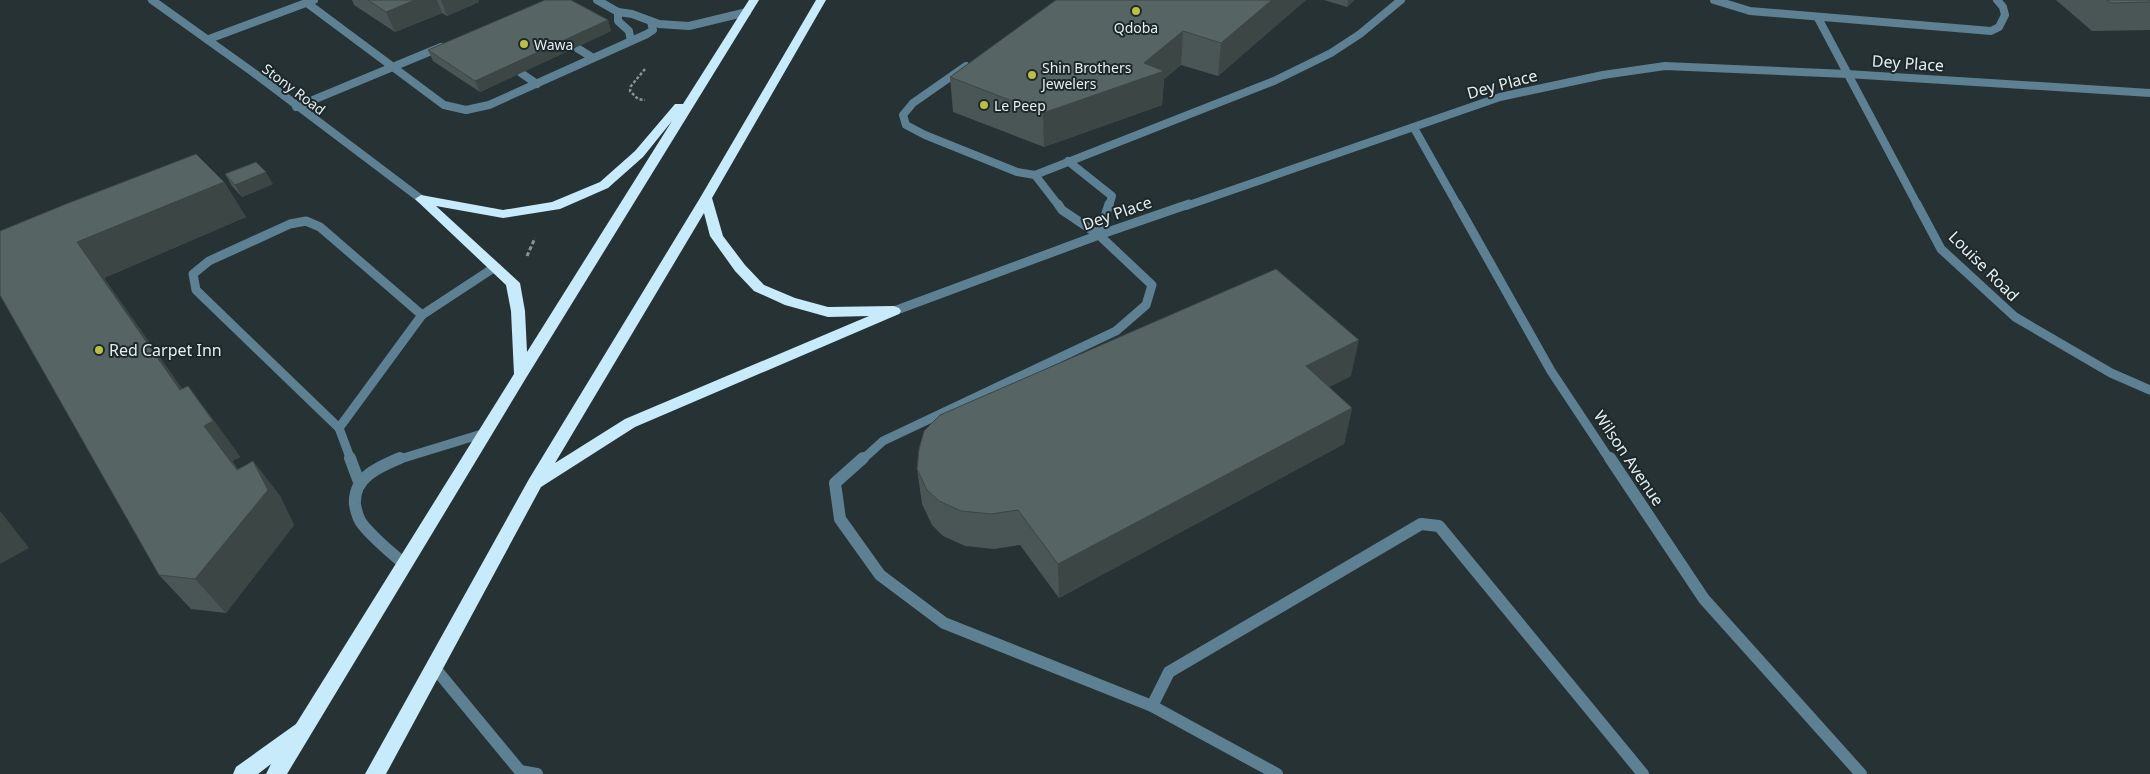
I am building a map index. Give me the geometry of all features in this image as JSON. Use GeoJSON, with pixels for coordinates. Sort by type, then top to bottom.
{"type":"FeatureCollection","features":[{"type":"Feature","properties":{"kind":"highway"},"geometry":{"type":"LineString","coordinates":[[375,774],[535,483],[706,198],[821,0]]}},
{"type":"Feature","properties":{"kind":"highway"},"geometry":{"type":"LineString","coordinates":[[276,774],[521,374],[751,6]]}},
{"type":"Feature","properties":{"kind":"highway"},"geometry":{"type":"LineString","coordinates":[[421,199],[503,214],[556,206],[604,185],[639,154],[713,67]]}},
{"type":"Feature","properties":{"kind":"highway"},"geometry":{"type":"LineString","coordinates":[[706,198],[717,236],[740,268],[759,288],[790,302],[828,312],[894,311]]}},
{"type":"Feature","properties":{"kind":"highway"},"geometry":{"type":"LineString","coordinates":[[421,199],[513,283],[518,310],[521,374]]}},
{"type":"Feature","properties":{"kind":"highway"},"geometry":{"type":"LineString","coordinates":[[535,483],[630,423],[894,311]]}},
{"type":"Feature","properties":{"kind":"highway"},"geometry":{"type":"LineString","coordinates":[[243,774],[307,725]]}},
{"type":"Feature","properties":{"kind":"street","name":"Stony Road"},"geometry":{"type":"LineString","coordinates":[[152,0],[209,40],[421,199]]}},
{"type":"Feature","properties":{"kind":"street"},"geometry":{"type":"LineString","coordinates":[[597,0],[618,12],[632,14],[651,22],[689,26],[751,6]]}},
{"type":"Feature","properties":{"kind":"street"},"geometry":{"type":"LineString","coordinates":[[972,62],[913,103],[903,115],[906,125],[925,136],[1017,172],[1035,175],[1274,81],[1331,54],[1360,34],[1401,0]]}},
{"type":"Feature","properties":{"kind":"street"},"geometry":{"type":"LineString","coordinates":[[1714,0],[1750,11],[1991,31],[1999,26],[2005,15],[2003,8],[1997,0]]}},
{"type":"Feature","properties":{"kind":"street"},"geometry":{"type":"LineString","coordinates":[[209,40],[311,1],[444,105],[457,110],[474,110],[631,42],[653,30],[651,22]]}},
{"type":"Feature","properties":{"kind":"street"},"geometry":{"type":"LineString","coordinates":[[618,12],[618,21],[629,31],[631,42]]}},
{"type":"Feature","properties":{"kind":"street","name":"Louise Road"},"geometry":{"type":"LineString","coordinates":[[1818,18],[1941,249],[2014,317],[2111,373],[2150,390]]}},
{"type":"Feature","properties":{"kind":"street"},"geometry":{"type":"LineString","coordinates":[[296,107],[447,45]]}},
{"type":"Feature","properties":{"kind":"street"},"geometry":{"type":"LineString","coordinates":[[576,48],[593,58]]}},
{"type":"Feature","properties":{"kind":"street","name":"Dey Place"},"geometry":{"type":"LineString","coordinates":[[894,311],[1098,234],[1414,128],[1500,97],[1603,76],[1665,66],[1847,74],[2150,93]]}},
{"type":"Feature","properties":{"kind":"street"},"geometry":{"type":"LineString","coordinates":[[521,73],[537,84]]}},
{"type":"Feature","properties":{"kind":"street","name":"Wilson Avenue"},"geometry":{"type":"LineString","coordinates":[[1414,128],[1551,371],[1704,599],[1861,774]]}},
{"type":"Feature","properties":{"kind":"street"},"geometry":{"type":"LineString","coordinates":[[1068,161],[1112,196],[1098,234]]}},
{"type":"Feature","properties":{"kind":"street"},"geometry":{"type":"LineString","coordinates":[[1035,175],[1062,210],[1098,234],[1152,285],[1146,305],[1116,330],[883,442],[836,483],[840,519],[880,575],[944,623],[1152,706],[1277,774]]}},
{"type":"Feature","properties":{"kind":"street"},"geometry":{"type":"LineString","coordinates":[[359,482],[340,428],[196,290],[193,274],[209,261],[290,224],[306,221],[320,227],[422,315]]}},
{"type":"Feature","properties":{"kind":"street"},"geometry":{"type":"LineString","coordinates":[[340,428],[422,315],[495,267]]}},
{"type":"Feature","properties":{"kind":"street"},"geometry":{"type":"LineString","coordinates":[[405,565],[361,522],[354,496],[359,482],[392,460],[485,433]]}},
{"type":"Feature","properties":{"kind":"street"},"geometry":{"type":"LineString","coordinates":[[1152,706],[1169,672],[1421,524],[1439,526],[1643,774]]}},
{"type":"Feature","properties":{"kind":"street"},"geometry":{"type":"LineString","coordinates":[[434,667],[520,772],[537,774]]}},
{"type":"Feature","properties":{"kind":"path"},"geometry":{"type":"LineString","coordinates":[[646,68],[631,86],[630,91],[638,99],[646,100]]}},
{"type":"Feature","properties":{"kind":"path"},"geometry":{"type":"LineString","coordinates":[[525,261],[536,235]]}},
{"type":"Feature","properties":{"kind":"building"},"geometry":{"type":"Polygon","coordinates":[[[368,0],[415,0],[386,12],[368,0]]]}},
{"type":"Feature","properties":{"kind":"building"},"geometry":{"type":"Polygon","coordinates":[[[545,0],[571,0],[608,20],[475,81],[428,50],[545,0]]]}},
{"type":"Feature","properties":{"kind":"building"},"geometry":{"type":"Polygon","coordinates":[[[1056,0],[1272,0],[1221,43],[1183,31],[1144,63],[1164,71],[1043,113],[950,77],[1056,0]]]}},
{"type":"Feature","properties":{"kind":"building"},"geometry":{"type":"Polygon","coordinates":[[[2107,0],[2150,0],[2150,2],[2111,3],[2107,0]]]}},
{"type":"Feature","properties":{"kind":"building","name":"Red Carpet Inn"},"geometry":{"type":"Polygon","coordinates":[[[196,154],[224,182],[77,242],[180,390],[188,386],[213,421],[204,426],[237,470],[253,461],[268,490],[195,579],[159,575],[0,295],[0,231],[196,154]]]}},
{"type":"Feature","properties":{"kind":"building"},"geometry":{"type":"Polygon","coordinates":[[[256,162],[266,172],[235,185],[225,174],[256,162]]]}},
{"type":"Feature","properties":{"kind":"building"},"geometry":{"type":"Polygon","coordinates":[[[1276,269],[1359,340],[1306,366],[1352,408],[1058,564],[1018,510],[991,514],[961,511],[939,501],[927,490],[917,469],[919,449],[924,431],[940,415],[1276,269]]]}},
{"type":"Feature","properties":{"kind":"place","name":"Qdoba"},"geometry":{"type":"Point","coordinates":[1136,11]}},
{"type":"Feature","properties":{"kind":"place","name":"Wawa"},"geometry":{"type":"Point","coordinates":[524,44]}},
{"type":"Feature","properties":{"kind":"place","name":"Shin Brothers Jewelers"},"geometry":{"type":"Point","coordinates":[1032,75]}},
{"type":"Feature","properties":{"kind":"place","name":"Le Peep"},"geometry":{"type":"Point","coordinates":[984,105]}},
{"type":"Feature","properties":{"kind":"place","name":"Red Carpet Inn"},"geometry":{"type":"Point","coordinates":[99,350]}}]}
